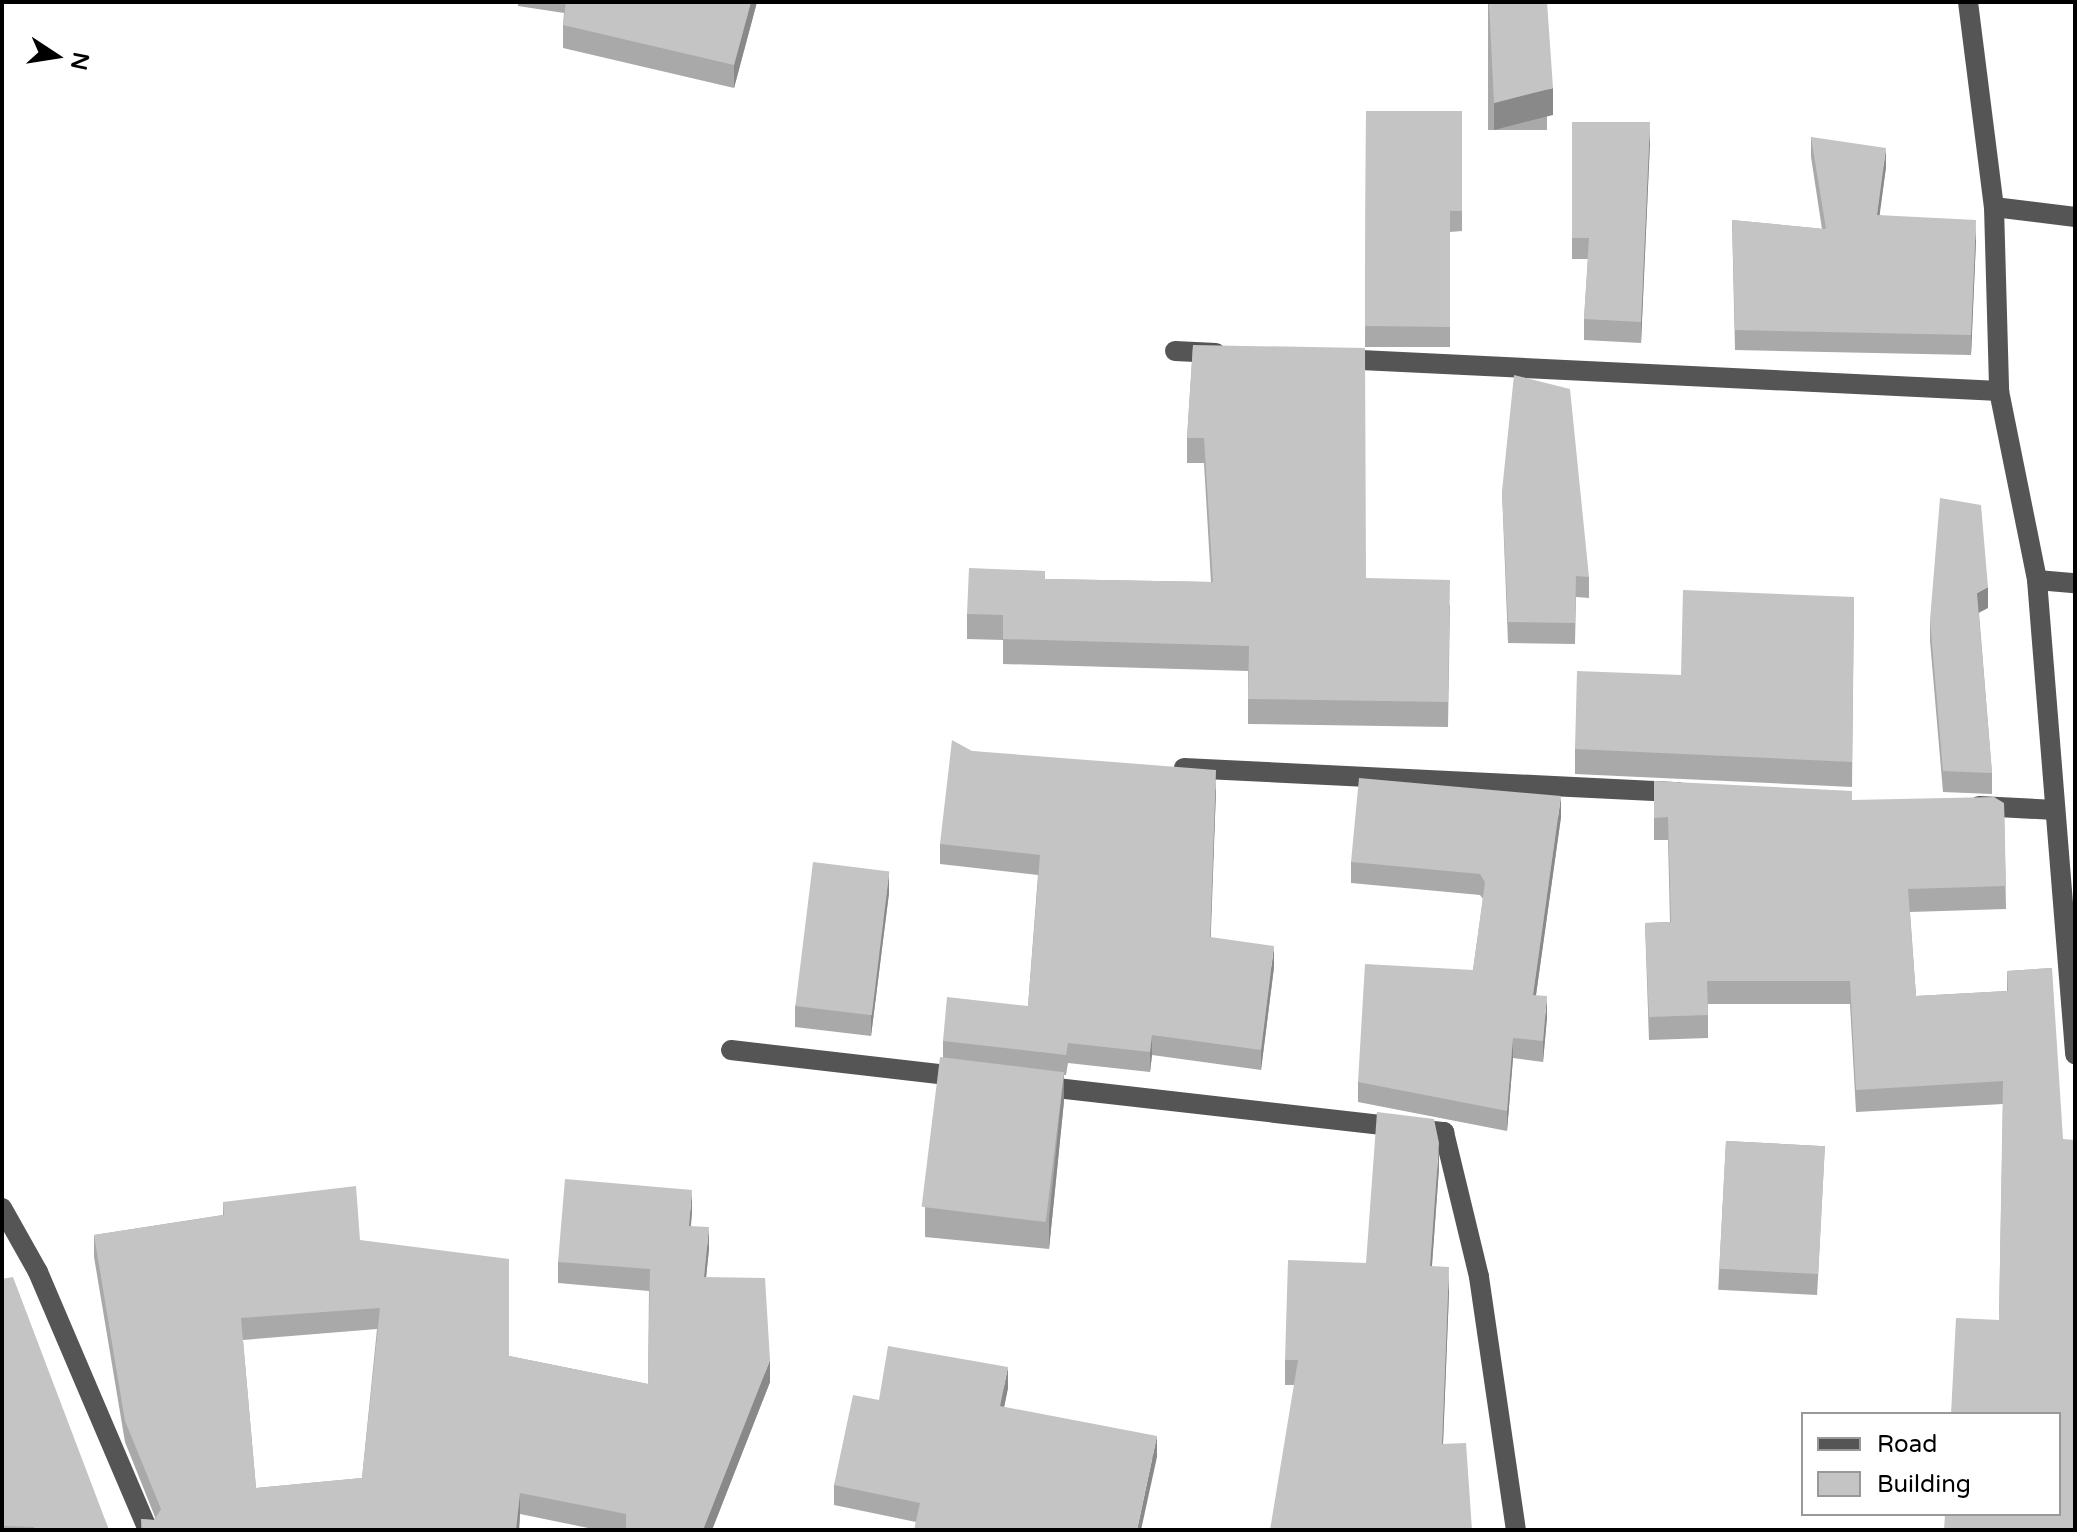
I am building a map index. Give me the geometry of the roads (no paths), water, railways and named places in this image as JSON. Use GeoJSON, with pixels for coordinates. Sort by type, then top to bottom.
{"type":"FeatureCollection","features":[{"type":"Feature","properties":{"kind":"street"},"geometry":{"type":"LineString","coordinates":[[1968,2],[1994,207],[1999,391],[2037,580],[2055,810],[2071,954],[2075,1054]]}},
{"type":"Feature","properties":{"kind":"street"},"geometry":{"type":"LineString","coordinates":[[1994,207],[2075,217]]}},
{"type":"Feature","properties":{"kind":"street"},"geometry":{"type":"LineString","coordinates":[[1175,351],[1238,355]]}},
{"type":"Feature","properties":{"kind":"street"},"geometry":{"type":"LineString","coordinates":[[1317,358],[1999,391]]}},
{"type":"Feature","properties":{"kind":"street"},"geometry":{"type":"LineString","coordinates":[[2037,580],[2075,583]]}},
{"type":"Feature","properties":{"kind":"street"},"geometry":{"type":"LineString","coordinates":[[1164,767],[1704,793]]}},
{"type":"Feature","properties":{"kind":"street"},"geometry":{"type":"LineString","coordinates":[[1959,805],[2055,810]]}},
{"type":"Feature","properties":{"kind":"street"},"geometry":{"type":"LineString","coordinates":[[731,1050],[984,1080]]}},
{"type":"Feature","properties":{"kind":"street"},"geometry":{"type":"LineString","coordinates":[[1016,1083],[1444,1132],[1479,1277],[1516,1530]]}},
{"type":"Feature","properties":{"kind":"street"},"geometry":{"type":"LineString","coordinates":[[2,1208],[38,1272],[148,1530]]}}]}
